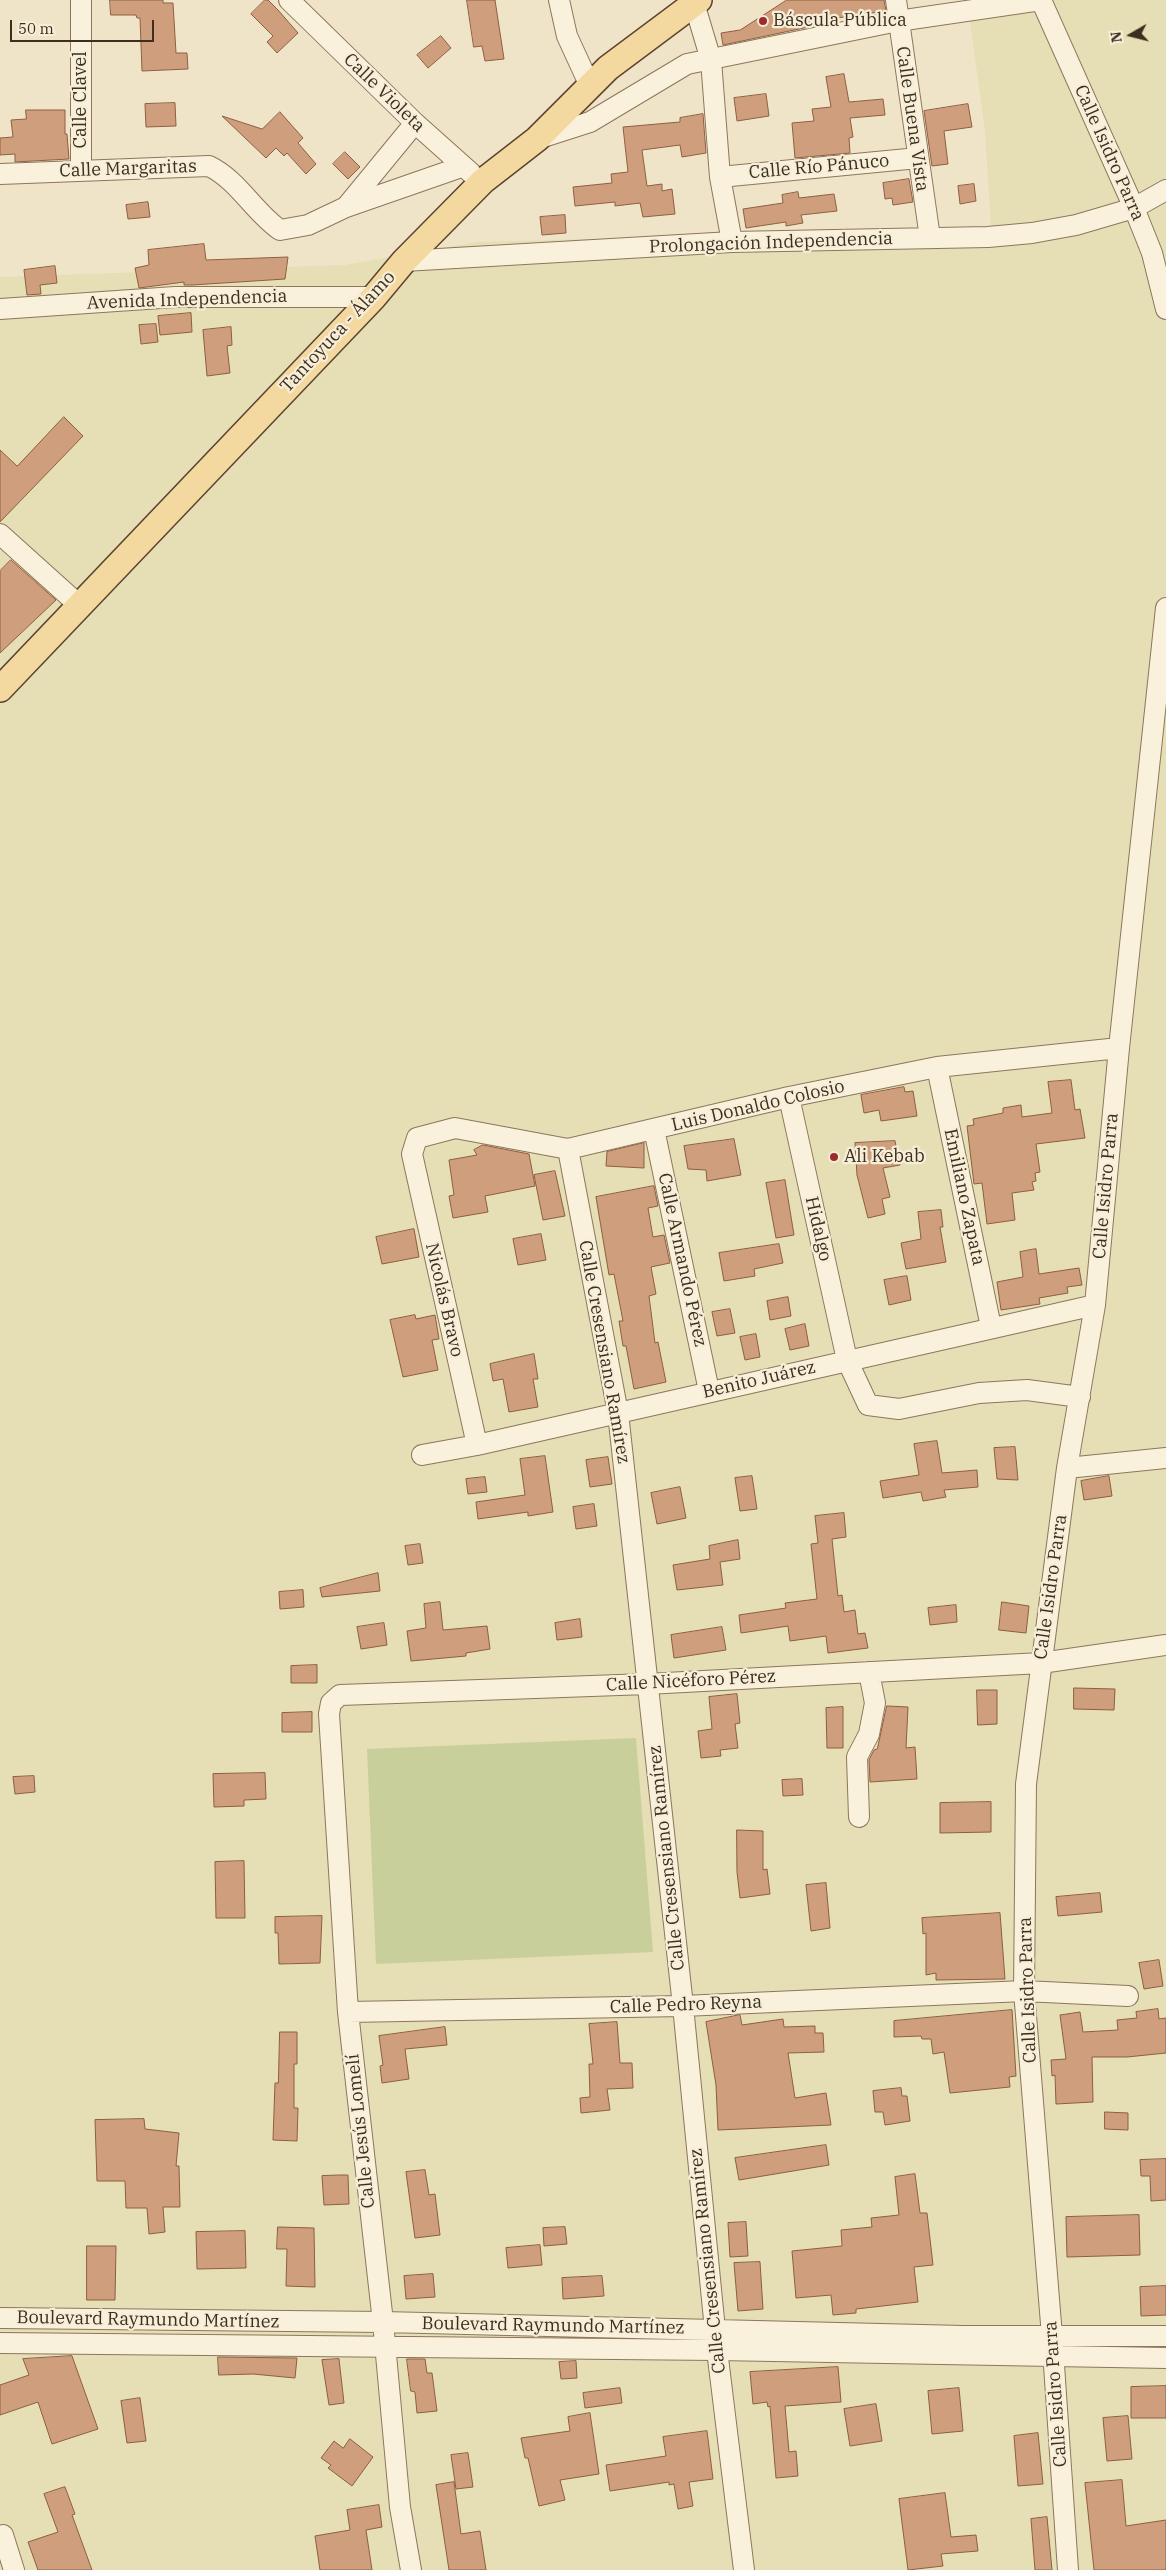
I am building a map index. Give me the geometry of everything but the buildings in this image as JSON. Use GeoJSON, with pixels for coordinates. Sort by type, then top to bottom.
{"type":"FeatureCollection","features":[{"type":"Feature","properties":{"kind":"main road","name":"Tantoyuca - Álamo"},"geometry":{"type":"LineString","coordinates":[[0,689],[374,297],[404,261],[483,181],[537,139],[608,68],[696,2]]}},
{"type":"Feature","properties":{"kind":"street","name":"Calle Clavel"},"geometry":{"type":"LineString","coordinates":[[80,0],[81,171]]}},
{"type":"Feature","properties":{"kind":"street"},"geometry":{"type":"LineString","coordinates":[[559,0],[567,36],[590,86]]}},
{"type":"Feature","properties":{"kind":"street","name":"Calle Buena Vista"},"geometry":{"type":"LineString","coordinates":[[896,0],[930,238]]}},
{"type":"Feature","properties":{"kind":"street"},"geometry":{"type":"LineString","coordinates":[[537,139],[590,122],[687,64],[898,21],[1041,0]]}},
{"type":"Feature","properties":{"kind":"street","name":"Calle Isidro Parra"},"geometry":{"type":"LineString","coordinates":[[1041,0],[1134,208],[1152,253],[1166,309]]}},
{"type":"Feature","properties":{"kind":"street","name":"Calle Violeta"},"geometry":{"type":"LineString","coordinates":[[292,1],[461,167],[483,181]]}},
{"type":"Feature","properties":{"kind":"street"},"geometry":{"type":"LineString","coordinates":[[696,2],[711,60],[720,177],[732,242]]}},
{"type":"Feature","properties":{"kind":"street","name":"Calle Margaritas"},"geometry":{"type":"LineString","coordinates":[[346,207],[415,123]]}},
{"type":"Feature","properties":{"kind":"street","name":"Calle Río Pánuco"},"geometry":{"type":"LineString","coordinates":[[720,177],[918,158]]}},
{"type":"Feature","properties":{"kind":"street","name":"Calle Margaritas"},"geometry":{"type":"LineString","coordinates":[[0,174],[209,166],[222,172],[265,220],[280,230],[308,225],[346,207],[461,167]]}},
{"type":"Feature","properties":{"kind":"street","name":"Prolongación Independencia"},"geometry":{"type":"LineString","coordinates":[[404,261],[732,242],[930,238],[1032,233],[1076,225],[1134,208],[1166,190]]}},
{"type":"Feature","properties":{"kind":"street","name":"Avenida Independencia"},"geometry":{"type":"LineString","coordinates":[[0,309],[175,297],[374,297]]}},
{"type":"Feature","properties":{"kind":"street"},"geometry":{"type":"LineString","coordinates":[[0,534],[80,606]]}},
{"type":"Feature","properties":{"kind":"street","name":"Calle Isidro Parra"},"geometry":{"type":"LineString","coordinates":[[1068,2570],[1053,2346],[1024,1991],[1026,1784],[1067,1468],[1095,1305],[1119,1048],[1166,608]]}},
{"type":"Feature","properties":{"kind":"street","name":"Luis Donaldo Colosio"},"geometry":{"type":"LineString","coordinates":[[412,1154],[417,1138],[455,1128],[568,1149],[789,1098],[937,1067],[1119,1048]]}},
{"type":"Feature","properties":{"kind":"street","name":"Emiliano Zapata"},"geometry":{"type":"LineString","coordinates":[[937,1067],[991,1327]]}},
{"type":"Feature","properties":{"kind":"street","name":"Hidalgo"},"geometry":{"type":"LineString","coordinates":[[789,1098],[847,1360],[868,1405],[899,1409],[979,1393],[1027,1390],[1080,1396]]}},
{"type":"Feature","properties":{"kind":"street","name":"Calle Armando Pérez"},"geometry":{"type":"LineString","coordinates":[[654,1129],[709,1391]]}},
{"type":"Feature","properties":{"kind":"street","name":"Calle Cresensiano Ramírez"},"geometry":{"type":"LineString","coordinates":[[568,1149],[618,1414],[683,2006],[714,2329],[744,2570]]}},
{"type":"Feature","properties":{"kind":"street","name":"Nicolás Bravo"},"geometry":{"type":"LineString","coordinates":[[412,1154],[477,1445]]}},
{"type":"Feature","properties":{"kind":"street","name":"Benito Juárez"},"geometry":{"type":"LineString","coordinates":[[422,1455],[618,1414],[709,1391],[1095,1305]]}},
{"type":"Feature","properties":{"kind":"street"},"geometry":{"type":"LineString","coordinates":[[1067,1468],[1166,1458]]}},
{"type":"Feature","properties":{"kind":"street","name":"Calle Nicéforo Pérez"},"geometry":{"type":"LineString","coordinates":[[340,1695],[647,1684],[1041,1663],[1166,1645]]}},
{"type":"Feature","properties":{"kind":"street"},"geometry":{"type":"LineString","coordinates":[[859,1817],[857,1757],[869,1734],[875,1702],[869,1672]]}},
{"type":"Feature","properties":{"kind":"street","name":"Calle Jesús Lomelí"},"geometry":{"type":"LineString","coordinates":[[340,1695],[331,1703],[328,1714],[348,2012],[386,2348],[400,2507],[411,2570]]}},
{"type":"Feature","properties":{"kind":"street","name":"Calle Pedro Reyna"},"geometry":{"type":"LineString","coordinates":[[348,2012],[683,2006],[1024,1991],[1128,1996]]}},
{"type":"Feature","properties":{"kind":"street","name":"Boulevard Raymundo Martínez"},"geometry":{"type":"LineString","coordinates":[[0,2318],[383,2322],[714,2329],[1053,2346],[1166,2358]]}},
{"type":"Feature","properties":{"kind":"street"},"geometry":{"type":"LineString","coordinates":[[32,2318],[33,2344]]}},
{"type":"Feature","properties":{"kind":"street","name":"Boulevard Raymundo Martínez"},"geometry":{"type":"LineString","coordinates":[[0,2343],[717,2350],[1053,2346],[1166,2336]]}},
{"type":"Feature","properties":{"kind":"street"},"geometry":{"type":"LineString","coordinates":[[3,2536],[14,2570]]}},
{"type":"Feature","properties":{"kind":"shaded area"},"geometry":{"type":"Polygon","coordinates":[[[967,0],[1166,0],[1166,2570],[0,2570],[0,277],[344,265],[477,242],[991,228],[985,131],[967,0]]]}},
{"type":"Feature","properties":{"kind":"green space"},"geometry":{"type":"Polygon","coordinates":[[[636,1738],[653,1952],[376,1964],[367,1749],[636,1738]]]}},
{"type":"Feature","properties":{"kind":"place","name":"Báscula Pública"},"geometry":{"type":"Point","coordinates":[763,21]}},
{"type":"Feature","properties":{"kind":"place","name":"Ali Kebab"},"geometry":{"type":"Point","coordinates":[834,1157]}}]}
